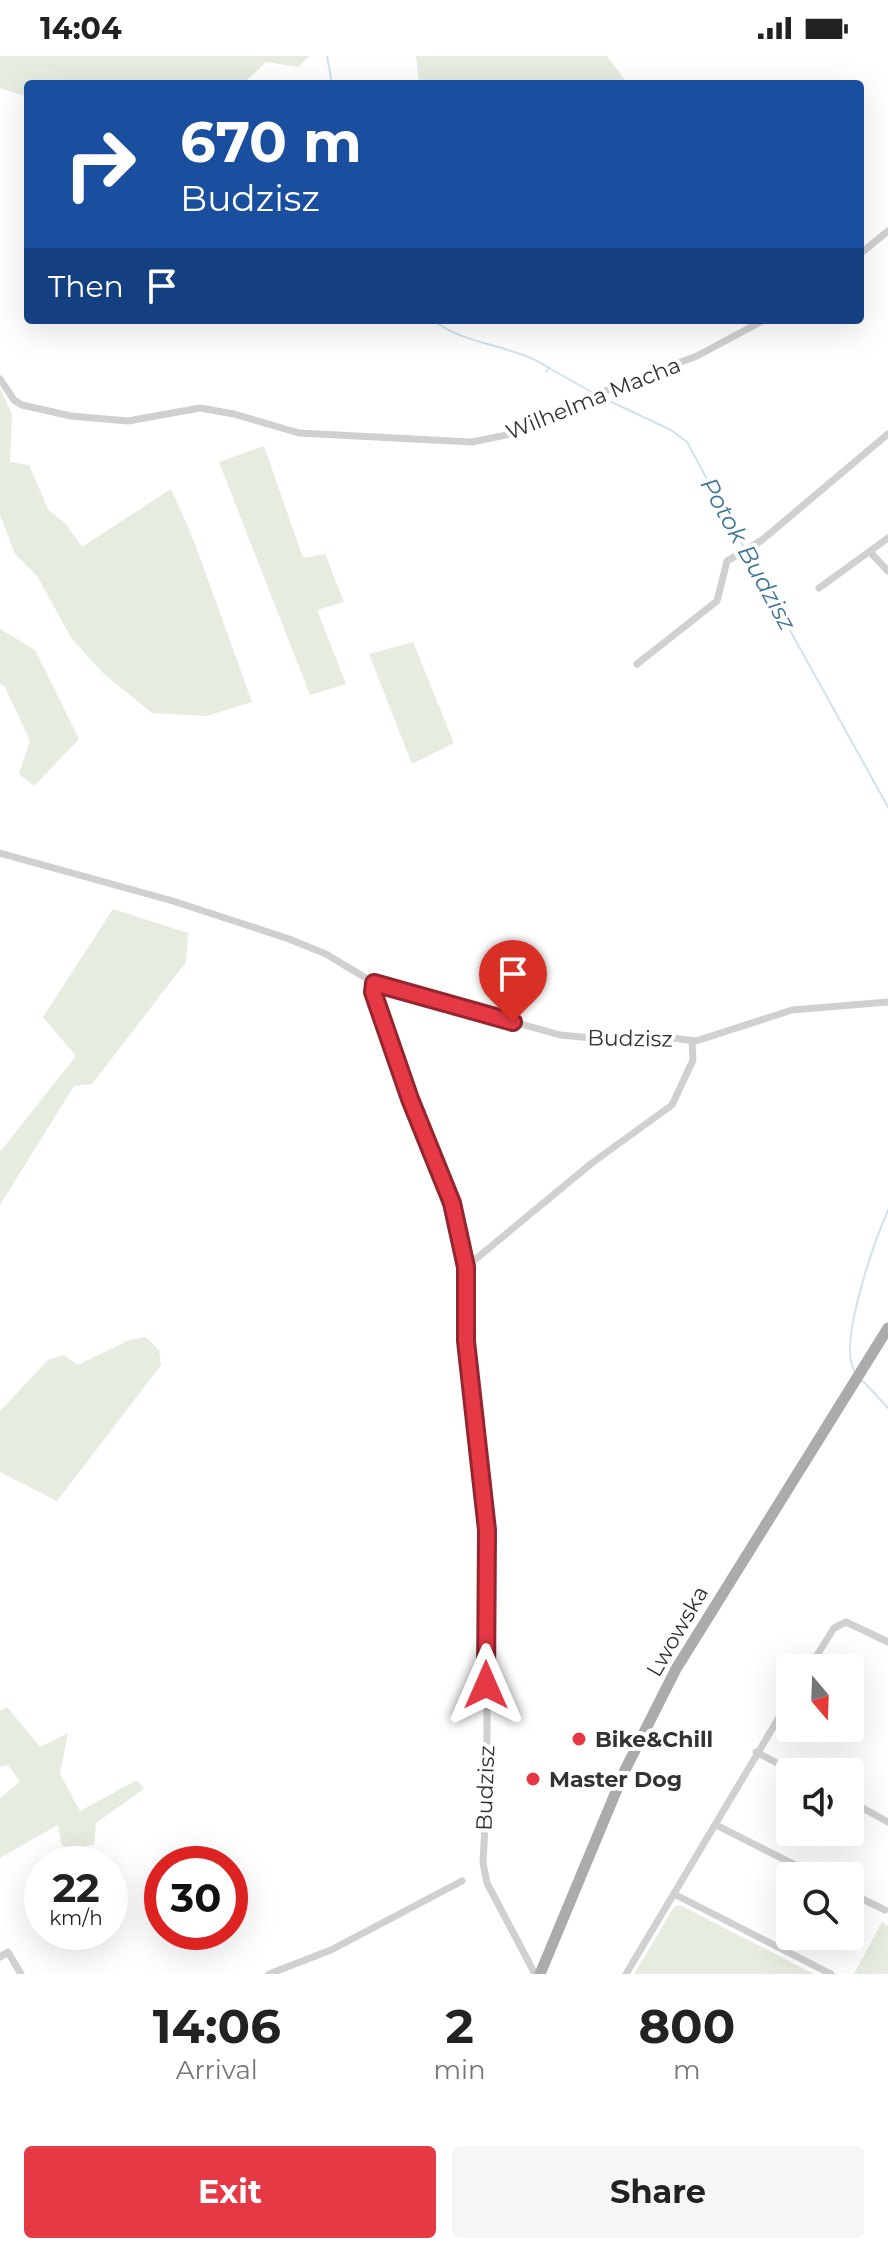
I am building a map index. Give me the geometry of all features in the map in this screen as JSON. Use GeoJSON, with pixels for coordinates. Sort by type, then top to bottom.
{"type":"FeatureCollection","features":[{"type":"Feature","properties":{"kind":"main road","name":"Lwowska"},"geometry":{"type":"LineString","coordinates":[[538,1974],[625,1770],[676,1669],[888,1328]]}},
{"type":"Feature","properties":{"kind":"main road"},"geometry":{"type":"LineString","coordinates":[[547,1974],[565,1915]]}},
{"type":"Feature","properties":{"kind":"street"},"geometry":{"type":"LineString","coordinates":[[864,251],[888,231]]}},
{"type":"Feature","properties":{"kind":"street","name":"Wilhelma Macha"},"geometry":{"type":"LineString","coordinates":[[0,379],[14,400],[22,405],[71,416],[128,421],[200,408],[234,414],[299,433],[457,443],[521,432],[598,396],[697,356],[757,324]]}},
{"type":"Feature","properties":{"kind":"street"},"geometry":{"type":"LineString","coordinates":[[637,664],[711,608],[721,594],[727,561],[746,550],[888,434]]}},
{"type":"Feature","properties":{"kind":"street"},"geometry":{"type":"LineString","coordinates":[[819,588],[888,538]]}},
{"type":"Feature","properties":{"kind":"street"},"geometry":{"type":"LineString","coordinates":[[870,552],[888,571]]}},
{"type":"Feature","properties":{"kind":"street","name":"Budzisz"},"geometry":{"type":"LineString","coordinates":[[0,853],[173,901],[289,939],[326,954],[374,983],[560,1035],[592,1038],[649,1035],[692,1041],[792,1010],[888,1002]]}},
{"type":"Feature","properties":{"kind":"street","name":"Budzisz"},"geometry":{"type":"LineString","coordinates":[[374,983],[373,992],[397,1064],[452,1203],[466,1267],[466,1341],[487,1530],[487,1786],[483,1863],[492,1895],[538,1974]]}},
{"type":"Feature","properties":{"kind":"street"},"geometry":{"type":"LineString","coordinates":[[466,1267],[592,1163],[672,1105],[693,1060],[692,1041]]}},
{"type":"Feature","properties":{"kind":"street"},"geometry":{"type":"LineString","coordinates":[[819,1654],[840,1624],[852,1622],[888,1642]]}},
{"type":"Feature","properties":{"kind":"street"},"geometry":{"type":"LineString","coordinates":[[626,1974],[776,1721]]}},
{"type":"Feature","properties":{"kind":"street"},"geometry":{"type":"LineString","coordinates":[[756,1752],[776,1763]]}},
{"type":"Feature","properties":{"kind":"street"},"geometry":{"type":"LineString","coordinates":[[864,1809],[888,1822]]}},
{"type":"Feature","properties":{"kind":"street"},"geometry":{"type":"LineString","coordinates":[[716,1825],[789,1862]]}},
{"type":"Feature","properties":{"kind":"street"},"geometry":{"type":"LineString","coordinates":[[269,1974],[331,1950],[462,1881]]}},
{"type":"Feature","properties":{"kind":"street"},"geometry":{"type":"LineString","coordinates":[[674,1894],[831,1974]]}},
{"type":"Feature","properties":{"kind":"street"},"geometry":{"type":"LineString","coordinates":[[864,1900],[885,1910]]}},
{"type":"Feature","properties":{"kind":"street"},"geometry":{"type":"LineString","coordinates":[[0,1957],[8,1952],[21,1974]]}},
{"type":"Feature","properties":{"kind":"shaded area"},"geometry":{"type":"Polygon","coordinates":[[[0,56],[310,56],[298,67],[266,62],[247,80],[24,80],[24,96],[0,88],[0,56]]]}},
{"type":"Feature","properties":{"kind":"shaded area"},"geometry":{"type":"Polygon","coordinates":[[[416,56],[607,56],[625,80],[419,80],[416,56]]]}},
{"type":"Feature","properties":{"kind":"shaded area"},"geometry":{"type":"Polygon","coordinates":[[[0,388],[12,414],[10,462],[29,465],[48,509],[66,524],[82,547],[171,489],[194,541],[252,702],[207,716],[152,713],[103,673],[72,639],[37,576],[15,554],[0,515],[0,388]]]}},
{"type":"Feature","properties":{"kind":"shaded area"},"geometry":{"type":"Polygon","coordinates":[[[264,446],[303,558],[325,554],[344,602],[317,610],[346,684],[310,695],[219,462],[264,446]]]}},
{"type":"Feature","properties":{"kind":"shaded area"},"geometry":{"type":"Polygon","coordinates":[[[0,629],[35,650],[79,739],[34,786],[19,774],[30,741],[5,687],[0,684],[0,629]]]}},
{"type":"Feature","properties":{"kind":"shaded area"},"geometry":{"type":"Polygon","coordinates":[[[413,642],[454,743],[412,764],[369,654],[413,642]]]}},
{"type":"Feature","properties":{"kind":"shaded area"},"geometry":{"type":"Polygon","coordinates":[[[113,909],[188,933],[186,962],[92,1084],[74,1086],[0,1205],[0,1152],[76,1056],[43,1017],[113,909]]]}},
{"type":"Feature","properties":{"kind":"shaded area"},"geometry":{"type":"Polygon","coordinates":[[[146,1337],[159,1350],[161,1365],[57,1501],[0,1472],[0,1411],[48,1360],[64,1355],[78,1365],[129,1340],[146,1337]]]}},
{"type":"Feature","properties":{"kind":"shaded area"},"geometry":{"type":"Polygon","coordinates":[[[7,1707],[40,1747],[68,1733],[60,1774],[80,1811],[137,1780],[144,1789],[96,1823],[94,1844],[62,1846],[58,1825],[0,1858],[0,1798],[20,1782],[8,1765],[0,1767],[0,1711],[7,1707]]]}},
{"type":"Feature","properties":{"kind":"shaded area"},"geometry":{"type":"Polygon","coordinates":[[[680,1905],[814,1974],[634,1974],[674,1907],[680,1905]]]}},
{"type":"Feature","properties":{"kind":"shaded area"},"geometry":{"type":"Polygon","coordinates":[[[882,1922],[888,1926],[888,1974],[854,1974],[882,1922]]]}},
{"type":"Feature","properties":{"kind":"waterway"},"geometry":{"type":"LineString","coordinates":[[327,56],[331,80]]}},
{"type":"Feature","properties":{"kind":"waterway"},"geometry":{"type":"LineString","coordinates":[[439,324],[460,335],[521,354],[549,368]]}},
{"type":"Feature","properties":{"kind":"waterway","name":"Potok Budzisz"},"geometry":{"type":"LineString","coordinates":[[546,372],[549,368],[595,394]]}},
{"type":"Feature","properties":{"kind":"waterway","name":"Potok Budzisz"},"geometry":{"type":"LineString","coordinates":[[601,397],[671,430],[687,442],[744,548]]}},
{"type":"Feature","properties":{"kind":"waterway","name":"Potok Budzisz"},"geometry":{"type":"LineString","coordinates":[[747,553],[888,807]]}},
{"type":"Feature","properties":{"kind":"waterway","name":"Potok Budzisz"},"geometry":{"type":"LineString","coordinates":[[856,1373],[851,1360],[850,1341],[854,1318],[867,1268],[888,1210]]}},
{"type":"Feature","properties":{"kind":"waterway","name":"Potok Budzisz"},"geometry":{"type":"LineString","coordinates":[[863,1381],[888,1408]]}},
{"type":"Feature","properties":{"kind":"place","name":"Bike&Chill"},"geometry":{"type":"Point","coordinates":[579,1739]}},
{"type":"Feature","properties":{"kind":"place","name":"Master Dog"},"geometry":{"type":"Point","coordinates":[533,1779]}},
{"type":"Feature","properties":{"kind":"route"},"geometry":{"type":"LineString","coordinates":[[486,1685],[487,1530],[466,1341],[466,1267],[452,1203],[397,1064],[373,992],[374,983],[513,1022]]}}]}
